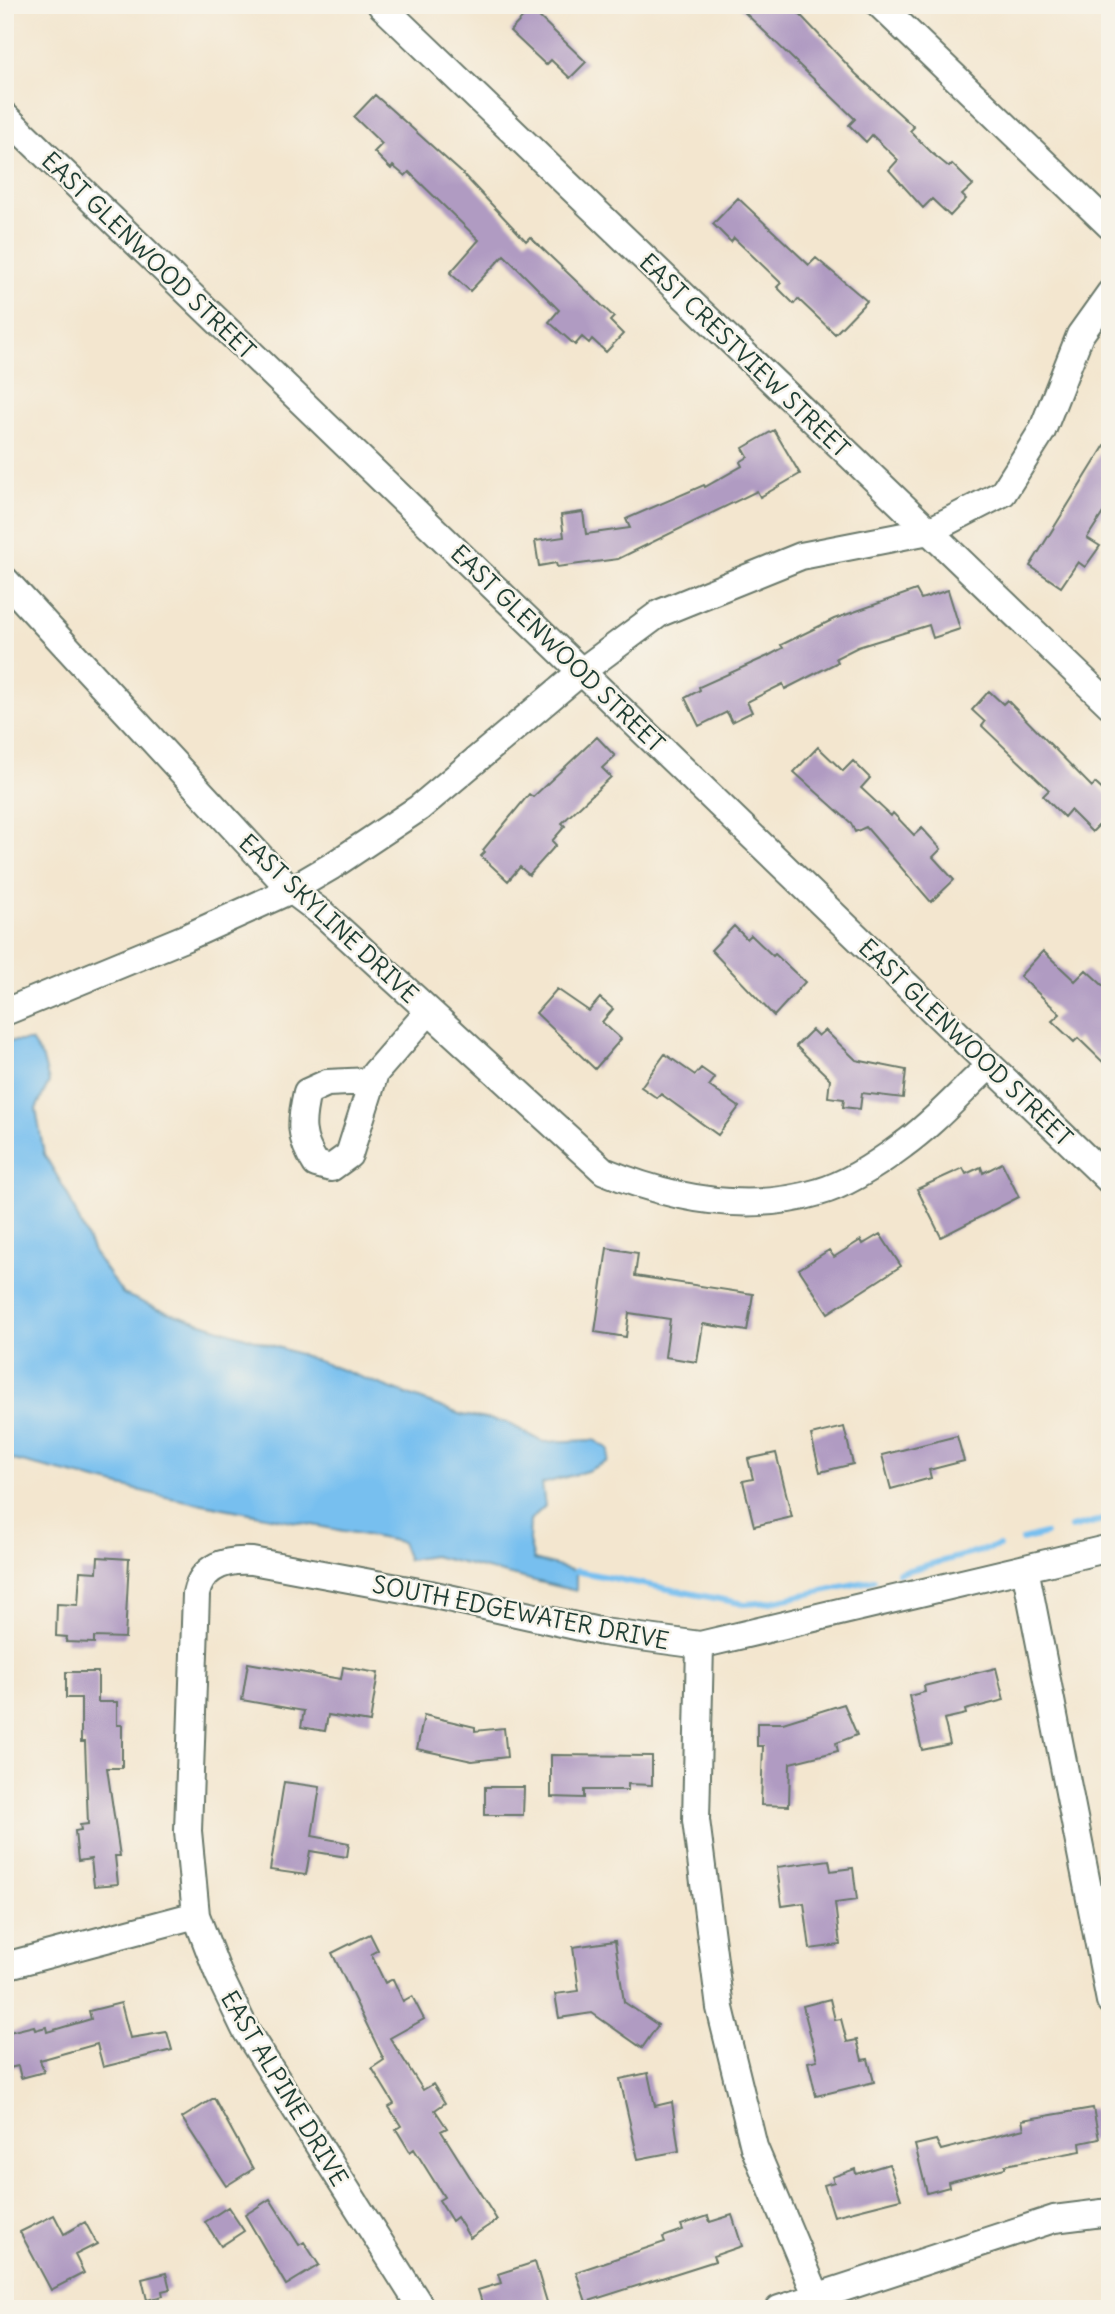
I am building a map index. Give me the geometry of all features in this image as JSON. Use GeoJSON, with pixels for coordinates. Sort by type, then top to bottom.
{"type":"FeatureCollection","features":[{"type":"Feature","properties":{"kind":"street","name":"EAST CRESTVIEW STREET"},"geometry":{"type":"LineString","coordinates":[[381,5],[1110,705]]}},
{"type":"Feature","properties":{"kind":"street"},"geometry":{"type":"LineString","coordinates":[[880,5],[1110,226]]}},
{"type":"Feature","properties":{"kind":"street","name":"EAST GLENWOOD STREET"},"geometry":{"type":"LineString","coordinates":[[5,116],[1110,1181]]}},
{"type":"Feature","properties":{"kind":"street"},"geometry":{"type":"LineString","coordinates":[[5,1012],[187,937],[291,890],[332,866],[419,808],[582,671],[660,613],[800,556],[929,531],[1003,493],[1042,431],[1080,335],[1110,293]]}},
{"type":"Feature","properties":{"kind":"street","name":"EAST SKYLINE DRIVE"},"geometry":{"type":"LineString","coordinates":[[5,580],[291,890],[323,914],[604,1171],[652,1190],[716,1202],[773,1201],[820,1192],[905,1144],[990,1065]]}},
{"type":"Feature","properties":{"kind":"street"},"geometry":{"type":"LineString","coordinates":[[370,1081],[429,1011]]}},
{"type":"Feature","properties":{"kind":"street","name":"SOUTH EDGEWATER DRIVE"},"geometry":{"type":"LineString","coordinates":[[217,1565],[252,1561],[430,1594],[603,1632],[700,1644],[1110,1548]]}},
{"type":"Feature","properties":{"kind":"street","name":"EAST ALPINE DRIVE"},"geometry":{"type":"LineString","coordinates":[[217,1565],[202,1578],[196,1594],[188,1831],[196,1915],[218,1973],[245,2029],[422,2309]]}},
{"type":"Feature","properties":{"kind":"street"},"geometry":{"type":"LineString","coordinates":[[1025,1569],[1110,2001]]}},
{"type":"Feature","properties":{"kind":"street"},"geometry":{"type":"LineString","coordinates":[[700,1644],[696,1820],[720,2008],[754,2147],[820,2302]]}},
{"type":"Feature","properties":{"kind":"street"},"geometry":{"type":"LineString","coordinates":[[5,1966],[196,1915]]}},
{"type":"Feature","properties":{"kind":"street"},"geometry":{"type":"LineString","coordinates":[[779,2309],[820,2302],[1054,2219],[1110,2212]]}},
{"type":"Feature","properties":{"kind":"water"},"geometry":{"type":"Polygon","coordinates":[[[31,1041],[43,1059],[49,1082],[36,1109],[44,1154],[67,1193],[93,1252],[123,1294],[161,1310],[299,1354],[462,1415],[506,1422],[543,1442],[594,1440],[609,1449],[608,1461],[587,1471],[542,1484],[545,1506],[530,1520],[529,1541],[534,1560],[576,1571],[576,1591],[433,1556],[408,1560],[401,1542],[166,1497],[5,1458],[5,1043],[31,1041]]]}},
{"type":"Feature","properties":{"kind":"building"},"geometry":{"type":"Polygon","coordinates":[[[737,5],[791,5],[856,74],[914,127],[910,131],[933,154],[949,167],[952,164],[973,185],[962,195],[966,199],[950,216],[932,199],[923,208],[889,170],[898,160],[872,135],[866,142],[849,125],[855,119],[737,5]]]}},
{"type":"Feature","properties":{"kind":"building"},"geometry":{"type":"Polygon","coordinates":[[[531,9],[586,62],[570,78],[551,60],[546,65],[510,31],[531,9]]]}},
{"type":"Feature","properties":{"kind":"building"},"geometry":{"type":"Polygon","coordinates":[[[375,95],[462,173],[526,241],[530,237],[614,317],[610,321],[623,334],[606,352],[592,339],[589,343],[582,337],[575,345],[549,322],[559,310],[504,255],[470,291],[450,273],[479,240],[409,172],[405,176],[393,166],[391,169],[374,152],[382,144],[354,117],[375,95]]]}},
{"type":"Feature","properties":{"kind":"building"},"geometry":{"type":"Polygon","coordinates":[[[738,198],[809,265],[816,258],[867,301],[835,334],[798,299],[794,304],[777,287],[781,283],[734,238],[731,242],[713,224],[738,198]]]}},
{"type":"Feature","properties":{"kind":"building"},"geometry":{"type":"Polygon","coordinates":[[[774,430],[800,474],[760,497],[757,491],[618,559],[557,567],[556,563],[539,566],[535,541],[564,537],[561,515],[583,512],[586,534],[630,528],[626,519],[704,485],[705,487],[742,466],[740,462],[748,457],[743,448],[774,430]]]}},
{"type":"Feature","properties":{"kind":"building"},"geometry":{"type":"Polygon","coordinates":[[[1110,437],[1110,502],[1087,538],[1100,546],[1085,567],[1078,562],[1061,587],[1030,566],[1110,437]]]}},
{"type":"Feature","properties":{"kind":"building"},"geometry":{"type":"Polygon","coordinates":[[[916,590],[921,599],[948,590],[960,629],[933,638],[929,625],[858,647],[836,658],[838,662],[785,689],[783,684],[747,702],[752,712],[732,722],[727,712],[699,726],[685,698],[700,690],[699,687],[768,656],[783,648],[781,645],[834,619],[916,590]]]}},
{"type":"Feature","properties":{"kind":"building"},"geometry":{"type":"Polygon","coordinates":[[[989,691],[1003,704],[1007,700],[1092,787],[1095,783],[1110,797],[1110,814],[1092,832],[1070,810],[1064,817],[1043,796],[1049,790],[982,726],[985,722],[972,710],[989,691]]]}},
{"type":"Feature","properties":{"kind":"building"},"geometry":{"type":"Polygon","coordinates":[[[597,737],[615,756],[602,768],[611,777],[562,823],[565,826],[552,841],[556,845],[529,875],[520,867],[508,881],[481,856],[485,852],[483,850],[529,794],[533,797],[597,737]]]}},
{"type":"Feature","properties":{"kind":"building"},"geometry":{"type":"Polygon","coordinates":[[[818,747],[843,771],[853,761],[870,778],[861,788],[891,816],[893,813],[914,835],[922,828],[941,849],[933,857],[954,880],[931,902],[866,827],[855,832],[851,823],[794,772],[818,747]]]}},
{"type":"Feature","properties":{"kind":"building"},"geometry":{"type":"Polygon","coordinates":[[[734,926],[747,939],[751,935],[805,982],[774,1016],[711,950],[734,926]]]}},
{"type":"Feature","properties":{"kind":"building"},"geometry":{"type":"Polygon","coordinates":[[[1043,951],[1075,981],[1086,970],[1110,992],[1110,1069],[1078,1038],[1074,1042],[1052,1021],[1060,1014],[1020,976],[1043,951]]]}},
{"type":"Feature","properties":{"kind":"building"},"geometry":{"type":"Polygon","coordinates":[[[557,989],[589,1011],[600,998],[613,1009],[602,1022],[621,1039],[595,1069],[536,1013],[557,989]]]}},
{"type":"Feature","properties":{"kind":"building"},"geometry":{"type":"Polygon","coordinates":[[[812,1030],[818,1036],[825,1030],[856,1060],[906,1070],[903,1098],[862,1093],[860,1109],[843,1107],[844,1099],[828,1097],[830,1079],[796,1046],[812,1030]]]}},
{"type":"Feature","properties":{"kind":"building"},"geometry":{"type":"Polygon","coordinates":[[[665,1054],[695,1075],[701,1068],[715,1078],[709,1086],[739,1107],[718,1135],[661,1094],[657,1098],[641,1087],[665,1054]]]}},
{"type":"Feature","properties":{"kind":"building"},"geometry":{"type":"Polygon","coordinates":[[[1002,1163],[1019,1197],[941,1237],[917,1189],[963,1168],[966,1174],[981,1167],[983,1173],[1002,1163]]]}},
{"type":"Feature","properties":{"kind":"building"},"geometry":{"type":"Polygon","coordinates":[[[880,1234],[901,1266],[828,1313],[799,1269],[829,1250],[834,1257],[861,1240],[863,1244],[880,1234]]]}},
{"type":"Feature","properties":{"kind":"building"},"geometry":{"type":"Polygon","coordinates":[[[607,1248],[638,1253],[635,1276],[753,1294],[747,1331],[703,1324],[697,1362],[665,1357],[670,1319],[629,1313],[626,1337],[595,1332],[607,1248]]]}},
{"type":"Feature","properties":{"kind":"building"},"geometry":{"type":"Polygon","coordinates":[[[844,1427],[853,1464],[820,1472],[811,1435],[844,1427]]]}},
{"type":"Feature","properties":{"kind":"building"},"geometry":{"type":"Polygon","coordinates":[[[957,1436],[964,1461],[929,1470],[931,1478],[891,1489],[882,1455],[957,1436]]]}},
{"type":"Feature","properties":{"kind":"building"},"geometry":{"type":"Polygon","coordinates":[[[776,1453],[792,1517],[754,1526],[743,1481],[753,1479],[748,1459],[776,1453]]]}},
{"type":"Feature","properties":{"kind":"building"},"geometry":{"type":"Polygon","coordinates":[[[98,1557],[129,1559],[125,1638],[94,1637],[94,1643],[66,1642],[67,1637],[56,1636],[57,1604],[78,1605],[80,1571],[97,1572],[98,1557]]]}},
{"type":"Feature","properties":{"kind":"building"},"geometry":{"type":"Polygon","coordinates":[[[248,1663],[341,1679],[343,1667],[378,1673],[370,1722],[328,1715],[325,1731],[301,1727],[304,1711],[242,1700],[248,1663]]]}},
{"type":"Feature","properties":{"kind":"building"},"geometry":{"type":"Polygon","coordinates":[[[996,1668],[1004,1700],[965,1710],[966,1714],[944,1719],[950,1744],[922,1750],[909,1696],[925,1692],[924,1686],[996,1668]]]}},
{"type":"Feature","properties":{"kind":"building"},"geometry":{"type":"Polygon","coordinates":[[[66,1672],[98,1672],[98,1702],[117,1702],[117,1725],[122,1725],[122,1768],[107,1768],[120,1856],[115,1856],[118,1884],[94,1886],[91,1859],[78,1861],[75,1831],[81,1830],[80,1825],[88,1824],[85,1742],[81,1742],[81,1698],[66,1698],[66,1672]]]}},
{"type":"Feature","properties":{"kind":"building"},"geometry":{"type":"Polygon","coordinates":[[[844,1704],[857,1735],[836,1743],[838,1751],[790,1763],[789,1806],[761,1805],[763,1746],[757,1746],[757,1723],[783,1723],[844,1704]]]}},
{"type":"Feature","properties":{"kind":"building"},"geometry":{"type":"Polygon","coordinates":[[[424,1715],[475,1727],[475,1731],[504,1728],[507,1757],[472,1761],[417,1749],[424,1715]]]}},
{"type":"Feature","properties":{"kind":"building"},"geometry":{"type":"Polygon","coordinates":[[[551,1755],[652,1756],[652,1785],[628,1784],[628,1790],[584,1790],[584,1798],[551,1797],[551,1755]]]}},
{"type":"Feature","properties":{"kind":"building"},"geometry":{"type":"Polygon","coordinates":[[[284,1782],[320,1787],[312,1836],[349,1843],[347,1857],[310,1851],[306,1875],[270,1870],[284,1782]]]}},
{"type":"Feature","properties":{"kind":"building"},"geometry":{"type":"Polygon","coordinates":[[[485,1787],[524,1787],[523,1815],[485,1815],[485,1787]]]}},
{"type":"Feature","properties":{"kind":"building"},"geometry":{"type":"Polygon","coordinates":[[[829,1860],[831,1871],[853,1868],[857,1900],[835,1903],[840,1945],[810,1949],[804,1903],[782,1906],[777,1867],[829,1860]]]}},
{"type":"Feature","properties":{"kind":"building"},"geometry":{"type":"Polygon","coordinates":[[[370,1934],[378,1950],[371,1954],[385,1983],[393,1979],[403,2001],[412,1996],[424,2019],[390,2038],[423,2090],[433,2084],[445,2103],[435,2110],[447,2128],[441,2131],[497,2220],[470,2238],[457,2217],[452,2221],[439,2200],[444,2197],[414,2149],[410,2152],[396,2129],[401,2126],[389,2107],[394,2104],[372,2068],[384,2060],[332,1953],[370,1934]]]}},
{"type":"Feature","properties":{"kind":"building"},"geometry":{"type":"Polygon","coordinates":[[[615,1941],[624,2002],[658,2025],[642,2048],[592,2013],[559,2018],[555,1994],[579,1991],[573,1947],[615,1941]]]}},
{"type":"Feature","properties":{"kind":"building"},"geometry":{"type":"Polygon","coordinates":[[[830,1999],[835,2020],[841,2019],[847,2042],[857,2040],[862,2060],[868,2059],[874,2082],[816,2096],[808,2062],[817,2060],[803,2006],[830,1999]]]}},
{"type":"Feature","properties":{"kind":"building"},"geometry":{"type":"Polygon","coordinates":[[[121,2003],[130,2038],[167,2032],[172,2050],[103,2067],[97,2044],[40,2060],[44,2072],[21,2078],[18,2066],[5,2069],[5,2033],[34,2026],[35,2030],[46,2027],[47,2032],[91,2019],[89,2011],[121,2003]]]}},
{"type":"Feature","properties":{"kind":"building"},"geometry":{"type":"Polygon","coordinates":[[[648,2073],[655,2106],[672,2102],[679,2151],[638,2159],[620,2079],[648,2073]]]}},
{"type":"Feature","properties":{"kind":"building"},"geometry":{"type":"Polygon","coordinates":[[[214,2098],[253,2169],[226,2186],[182,2118],[214,2098]]]}},
{"type":"Feature","properties":{"kind":"building"},"geometry":{"type":"Polygon","coordinates":[[[1093,2108],[1099,2139],[1080,2143],[1081,2151],[1005,2165],[1005,2168],[948,2182],[949,2187],[927,2193],[915,2145],[936,2140],[941,2150],[1024,2129],[1022,2120],[1093,2108]]]}},
{"type":"Feature","properties":{"kind":"building"},"geometry":{"type":"Polygon","coordinates":[[[889,2164],[901,2199],[834,2216],[824,2185],[834,2182],[832,2177],[855,2169],[856,2174],[889,2164]]]}},
{"type":"Feature","properties":{"kind":"building"},"geometry":{"type":"Polygon","coordinates":[[[270,2199],[299,2245],[304,2242],[319,2265],[286,2285],[245,2215],[270,2199]]]}},
{"type":"Feature","properties":{"kind":"building"},"geometry":{"type":"Polygon","coordinates":[[[228,2207],[244,2231],[221,2246],[205,2222],[228,2207]]]}},
{"type":"Feature","properties":{"kind":"building"},"geometry":{"type":"Polygon","coordinates":[[[54,2215],[64,2234],[85,2222],[97,2244],[75,2255],[84,2273],[51,2290],[20,2232],[54,2215]]]}},
{"type":"Feature","properties":{"kind":"building"},"geometry":{"type":"Polygon","coordinates":[[[732,2215],[742,2246],[713,2256],[715,2261],[586,2302],[576,2272],[665,2242],[663,2237],[683,2230],[681,2225],[708,2216],[710,2222],[732,2215]]]}},
{"type":"Feature","properties":{"kind":"building"},"geometry":{"type":"Polygon","coordinates":[[[535,2262],[549,2309],[484,2309],[478,2290],[501,2283],[498,2274],[535,2262]]]}},
{"type":"Feature","properties":{"kind":"building"},"geometry":{"type":"Polygon","coordinates":[[[166,2273],[170,2289],[162,2291],[163,2296],[147,2300],[142,2279],[166,2273]]]}},
{"type":"Feature","properties":{"kind":"waterway"},"geometry":{"type":"LineString","coordinates":[[1071,1528],[1110,1518]]}},
{"type":"Feature","properties":{"kind":"waterway"},"geometry":{"type":"LineString","coordinates":[[1022,1540],[1045,1534]]}},
{"type":"Feature","properties":{"kind":"waterway"},"geometry":{"type":"LineString","coordinates":[[898,1573],[999,1546]]}},
{"type":"Feature","properties":{"kind":"waterway"},"geometry":{"type":"LineString","coordinates":[[576,1571],[745,1604],[770,1602],[874,1580]]}}]}
